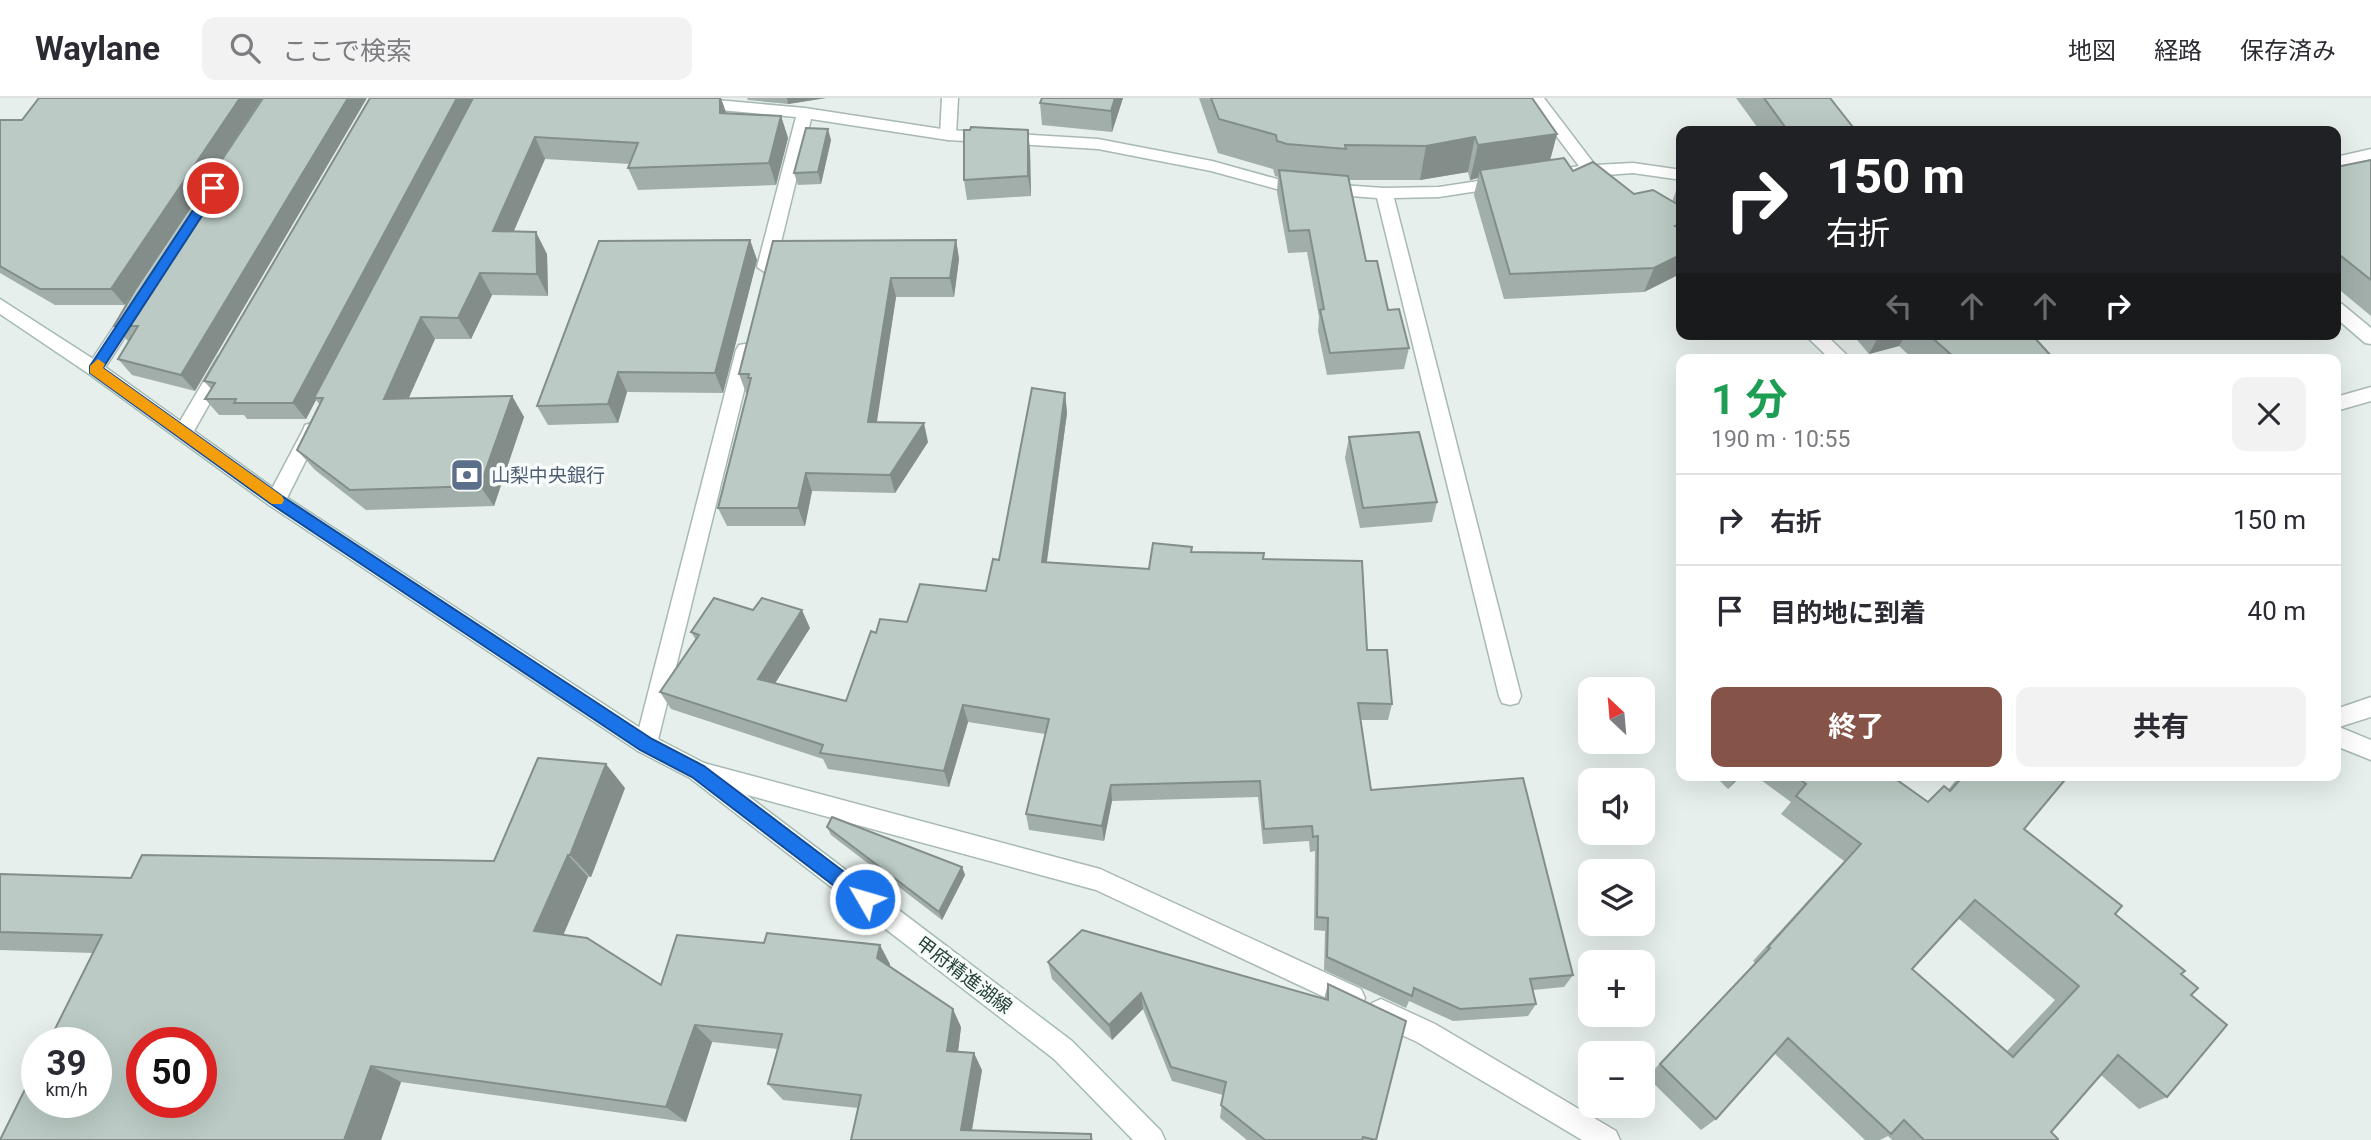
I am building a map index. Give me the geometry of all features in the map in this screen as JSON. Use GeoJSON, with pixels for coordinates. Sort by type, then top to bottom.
{"type":"FeatureCollection","features":[{"type":"Feature","properties":{"kind":"street"},"geometry":{"type":"LineString","coordinates":[[643,98],[805,113],[948,135],[1098,144],[1212,166],[1284,186],[1384,193],[1439,192],[1521,180]]}},
{"type":"Feature","properties":{"kind":"street"},"geometry":{"type":"LineString","coordinates":[[948,135],[950,98]]}},
{"type":"Feature","properties":{"kind":"street"},"geometry":{"type":"LineString","coordinates":[[1536,98],[1590,170],[1613,185]]}},
{"type":"Feature","properties":{"kind":"street"},"geometry":{"type":"LineString","coordinates":[[761,288],[805,113]]}},
{"type":"Feature","properties":{"kind":"street"},"geometry":{"type":"LineString","coordinates":[[2341,161],[2371,154]]}},
{"type":"Feature","properties":{"kind":"street"},"geometry":{"type":"LineString","coordinates":[[1562,174],[1633,168],[1676,174]]}},
{"type":"Feature","properties":{"kind":"street"},"geometry":{"type":"LineString","coordinates":[[1384,193],[1510,696]]}},
{"type":"Feature","properties":{"kind":"street"},"geometry":{"type":"LineString","coordinates":[[95,369],[147,290]]}},
{"type":"Feature","properties":{"kind":"street","name":"甲府精進湖線"},"geometry":{"type":"LineString","coordinates":[[0,305],[95,369],[276,500],[646,744],[698,771],[1063,1050],[1152,1140]]}},
{"type":"Feature","properties":{"kind":"street"},"geometry":{"type":"LineString","coordinates":[[2341,313],[2371,338]]}},
{"type":"Feature","properties":{"kind":"street"},"geometry":{"type":"LineString","coordinates":[[646,744],[751,328]]}},
{"type":"Feature","properties":{"kind":"street"},"geometry":{"type":"LineString","coordinates":[[1821,340],[1836,354]]}},
{"type":"Feature","properties":{"kind":"street"},"geometry":{"type":"LineString","coordinates":[[183,433],[232,349]]}},
{"type":"Feature","properties":{"kind":"street"},"geometry":{"type":"LineString","coordinates":[[2341,403],[2371,394]]}},
{"type":"Feature","properties":{"kind":"street"},"geometry":{"type":"LineString","coordinates":[[276,500],[321,415]]}},
{"type":"Feature","properties":{"kind":"street"},"geometry":{"type":"LineString","coordinates":[[2341,717],[2371,707]]}},
{"type":"Feature","properties":{"kind":"street"},"geometry":{"type":"LineString","coordinates":[[2341,738],[2371,750]]}},
{"type":"Feature","properties":{"kind":"street"},"geometry":{"type":"LineString","coordinates":[[698,771],[1101,880],[1426,1034],[1602,1139]]}},
{"type":"Feature","properties":{"kind":"building"},"geometry":{"type":"Polygon","coordinates":[[[39,98],[240,98],[111,289],[40,289],[0,266],[0,120],[22,120],[39,98]]]}},
{"type":"Feature","properties":{"kind":"building"},"geometry":{"type":"Polygon","coordinates":[[[263,98],[348,98],[181,375],[118,359],[138,326],[114,326],[135,290],[263,98]]]}},
{"type":"Feature","properties":{"kind":"building"},"geometry":{"type":"Polygon","coordinates":[[[370,98],[457,98],[293,403],[234,403],[236,399],[205,399],[215,383],[204,381],[370,98]]]}},
{"type":"Feature","properties":{"kind":"building"},"geometry":{"type":"Polygon","coordinates":[[[473,98],[720,98],[720,113],[781,116],[769,163],[628,168],[638,143],[535,137],[493,231],[536,232],[537,274],[480,273],[458,318],[421,317],[384,399],[512,396],[480,486],[350,490],[297,450],[323,398],[314,398],[473,98]]]}},
{"type":"Feature","properties":{"kind":"building"},"geometry":{"type":"Polygon","coordinates":[[[1042,98],[1115,98],[1111,111],[1040,103],[1042,98]]]}},
{"type":"Feature","properties":{"kind":"building"},"geometry":{"type":"Polygon","coordinates":[[[1211,98],[1532,98],[1557,134],[1478,145],[1475,137],[1426,146],[1345,145],[1346,149],[1287,144],[1277,141],[1276,135],[1219,119],[1211,98]]]}},
{"type":"Feature","properties":{"kind":"building"},"geometry":{"type":"Polygon","coordinates":[[[1764,98],[1830,98],[1852,126],[1784,126],[1764,98]]]}},
{"type":"Feature","properties":{"kind":"building"},"geometry":{"type":"Polygon","coordinates":[[[971,127],[1028,130],[1028,176],[964,180],[964,130],[970,130],[971,127]]]}},
{"type":"Feature","properties":{"kind":"building"},"geometry":{"type":"Polygon","coordinates":[[[806,128],[828,129],[818,172],[794,173],[806,128]]]}},
{"type":"Feature","properties":{"kind":"building"},"geometry":{"type":"Polygon","coordinates":[[[1564,158],[1573,171],[1593,162],[1634,194],[1653,190],[1676,203],[1676,257],[1654,268],[1510,274],[1480,170],[1564,158]]]}},
{"type":"Feature","properties":{"kind":"building"},"geometry":{"type":"Polygon","coordinates":[[[2371,160],[2371,280],[2341,256],[2341,166],[2371,160]]]}},
{"type":"Feature","properties":{"kind":"building"},"geometry":{"type":"Polygon","coordinates":[[[1279,170],[1348,176],[1366,261],[1377,261],[1388,310],[1399,309],[1409,348],[1330,353],[1320,310],[1324,309],[1309,230],[1289,231],[1279,170]]]}},
{"type":"Feature","properties":{"kind":"building"},"geometry":{"type":"Polygon","coordinates":[[[750,240],[715,373],[618,372],[608,404],[537,406],[599,241],[750,240]]]}},
{"type":"Feature","properties":{"kind":"building"},"geometry":{"type":"Polygon","coordinates":[[[956,240],[950,278],[891,278],[868,422],[924,423],[890,475],[806,473],[798,508],[718,508],[751,378],[748,378],[749,374],[739,374],[773,241],[956,240]]]}},
{"type":"Feature","properties":{"kind":"building"},"geometry":{"type":"Polygon","coordinates":[[[1935,340],[2037,340],[2049,354],[1950,354],[1935,340]]]}},
{"type":"Feature","properties":{"kind":"building"},"geometry":{"type":"Polygon","coordinates":[[[1032,388],[1065,393],[1042,562],[1149,569],[1153,543],[1192,547],[1191,552],[1264,553],[1263,559],[1362,561],[1367,650],[1387,650],[1392,704],[1358,703],[1371,790],[1523,778],[1573,975],[1530,979],[1536,1004],[1460,1009],[1414,988],[1412,996],[1327,957],[1328,918],[1317,917],[1318,836],[1313,837],[1312,826],[1264,829],[1260,781],[1111,785],[1102,826],[1026,814],[1049,719],[963,705],[944,771],[820,753],[823,745],[660,692],[699,635],[691,632],[714,598],[753,610],[762,598],[802,610],[758,679],[846,701],[871,631],[876,633],[880,619],[907,622],[920,584],[986,591],[993,559],[999,560],[1032,388]]]}},
{"type":"Feature","properties":{"kind":"building"},"geometry":{"type":"Polygon","coordinates":[[[1419,432],[1437,502],[1363,508],[1349,437],[1419,432]]]}},
{"type":"Feature","properties":{"kind":"building"},"geometry":{"type":"Polygon","coordinates":[[[538,758],[606,764],[570,855],[534,931],[587,938],[661,985],[677,935],[764,943],[767,933],[880,945],[877,958],[953,1009],[947,1051],[974,1053],[961,1130],[1091,1134],[1091,1140],[851,1140],[861,1095],[768,1084],[782,1034],[695,1025],[666,1107],[371,1066],[344,1140],[0,1140],[21,1097],[21,1118],[112,1118],[112,1027],[56,1027],[102,935],[0,932],[0,874],[131,878],[142,855],[494,861],[538,758]]]}},
{"type":"Feature","properties":{"kind":"building"},"geometry":{"type":"Polygon","coordinates":[[[1802,781],[1898,781],[1928,802],[1944,786],[1950,791],[1959,781],[2064,781],[2024,829],[2122,906],[2115,914],[2185,971],[2181,974],[2198,988],[2191,995],[2227,1025],[2167,1097],[2118,1055],[2051,1132],[2057,1140],[1924,1140],[1904,1120],[1891,1134],[1788,1038],[1716,1119],[1660,1064],[1770,948],[1768,947],[1861,844],[1796,796],[1806,784],[1802,781]],[[1975,900],[1912,969],[2013,1057],[2079,986],[1975,900]]]}},
{"type":"Feature","properties":{"kind":"building"},"geometry":{"type":"Polygon","coordinates":[[[832,817],[962,867],[939,912],[827,827],[832,817]]]}},
{"type":"Feature","properties":{"kind":"building"},"geometry":{"type":"Polygon","coordinates":[[[1082,930],[1328,1000],[1328,984],[1406,1021],[1376,1140],[1363,1137],[1362,1140],[1265,1140],[1221,1105],[1226,1082],[1171,1067],[1141,993],[1109,1025],[1048,962],[1082,930]]]}},
{"type":"Feature","properties":{"kind":"slow traffic"},"geometry":{"type":"LineString","coordinates":[[98,364],[95,369],[277,500]]}},
{"type":"Feature","properties":{"kind":"place","name":"山梨中央銀行"},"geometry":{"type":"Point","coordinates":[467,475]}},
{"type":"Feature","properties":{"kind":"route"},"geometry":{"type":"LineString","coordinates":[[213,188],[95,369],[276,500],[646,744],[698,771],[865,899]]}}]}
